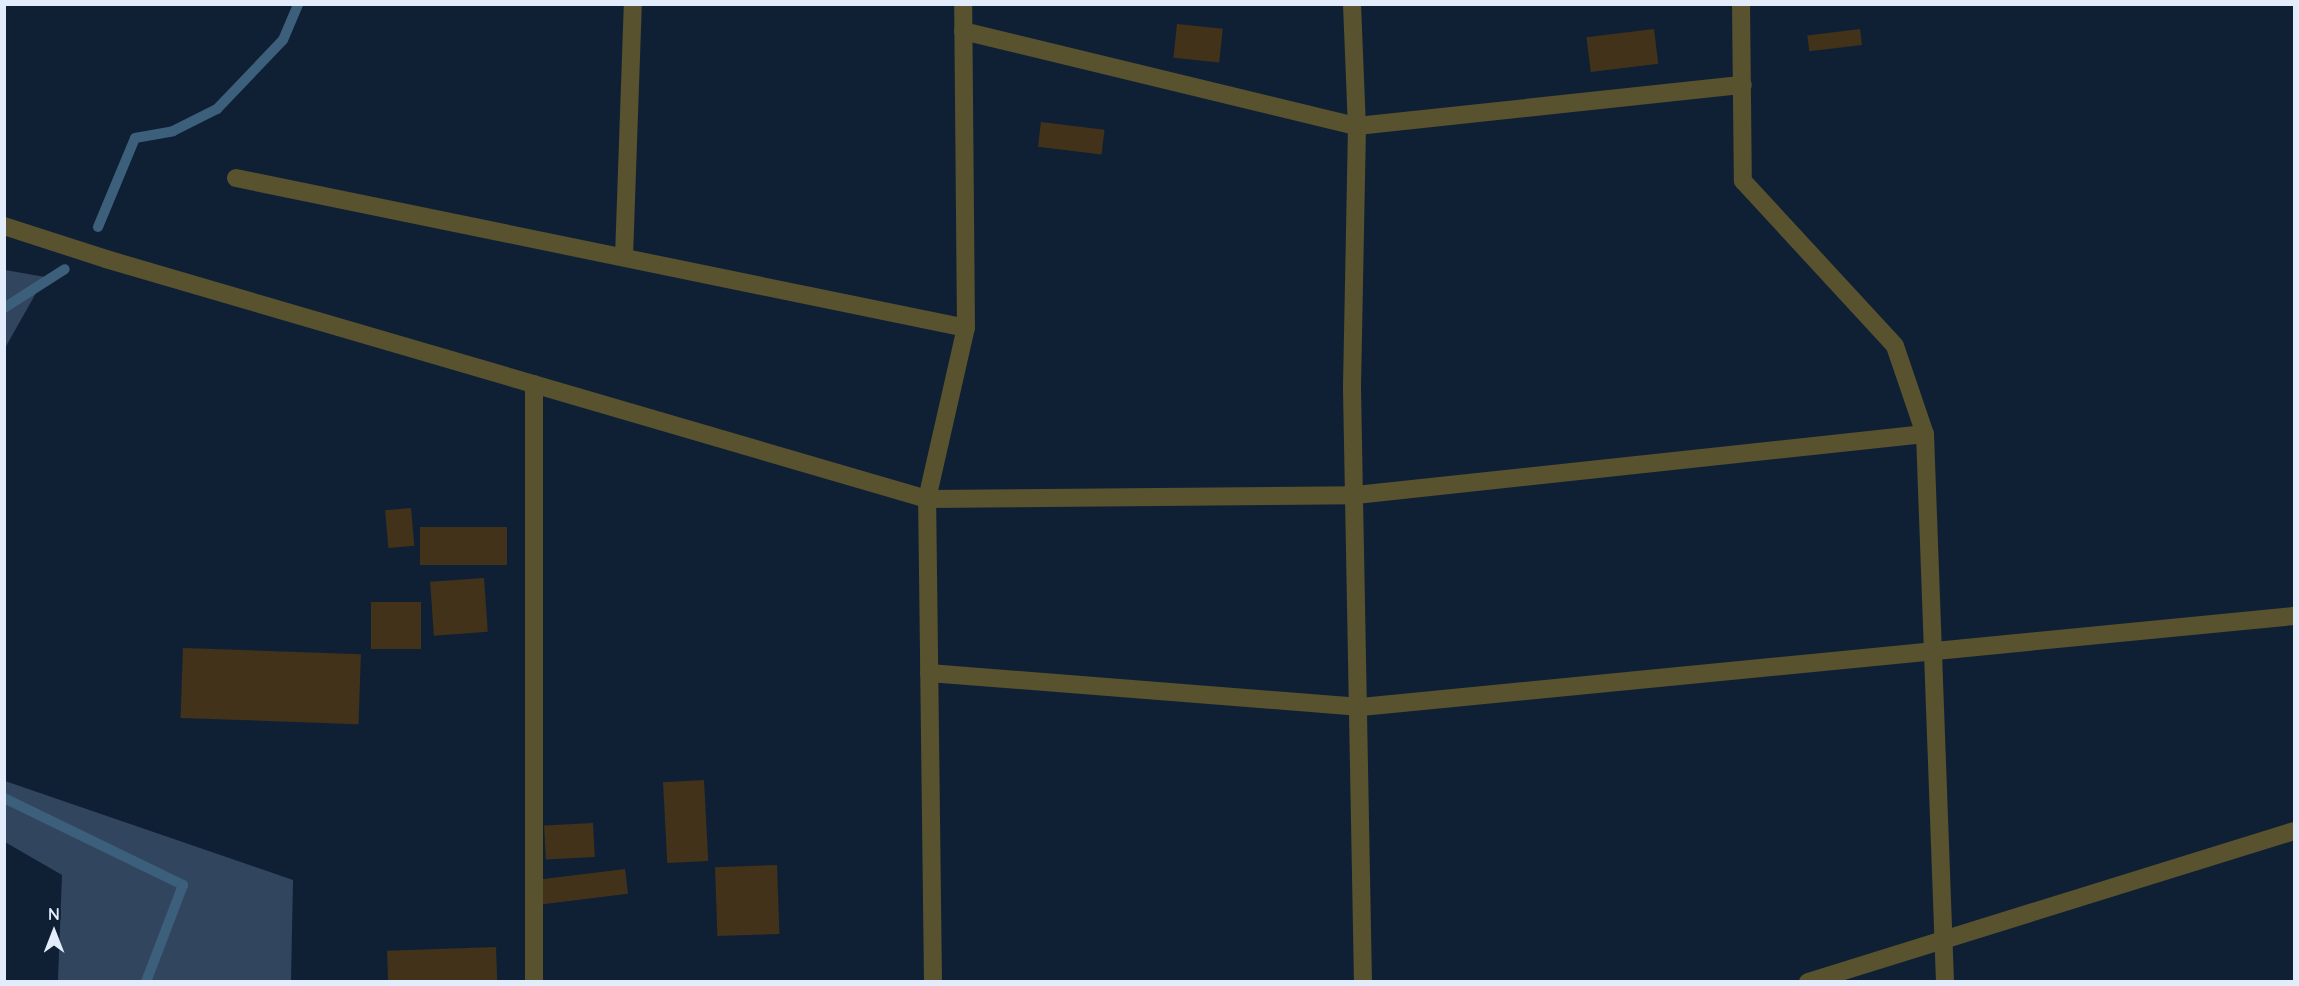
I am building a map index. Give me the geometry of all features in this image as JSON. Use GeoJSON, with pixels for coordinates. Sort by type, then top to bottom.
{"type":"FeatureCollection","features":[{"type":"Feature","properties":{"kind":"street"},"geometry":{"type":"LineString","coordinates":[[624,257],[633,4]]}},
{"type":"Feature","properties":{"kind":"street"},"geometry":{"type":"LineString","coordinates":[[933,981],[927,500],[966,328],[963,4]]}},
{"type":"Feature","properties":{"kind":"street"},"geometry":{"type":"LineString","coordinates":[[1352,4],[1357,126],[1352,388],[1361,707],[1363,981]]}},
{"type":"Feature","properties":{"kind":"street"},"geometry":{"type":"LineString","coordinates":[[1741,4],[1743,181],[1895,346],[1926,434],[1945,981]]}},
{"type":"Feature","properties":{"kind":"street"},"geometry":{"type":"LineString","coordinates":[[963,31],[1357,126],[1743,85]]}},
{"type":"Feature","properties":{"kind":"street"},"geometry":{"type":"LineString","coordinates":[[236,178],[966,328]]}},
{"type":"Feature","properties":{"kind":"street"},"geometry":{"type":"LineString","coordinates":[[4,226],[927,500],[1356,495],[1926,434]]}},
{"type":"Feature","properties":{"kind":"street"},"geometry":{"type":"LineString","coordinates":[[534,384],[534,981]]}},
{"type":"Feature","properties":{"kind":"street"},"geometry":{"type":"LineString","coordinates":[[929,673],[1361,707],[2295,616]]}},
{"type":"Feature","properties":{"kind":"street"},"geometry":{"type":"LineString","coordinates":[[1808,981],[1944,941],[2295,831]]}},
{"type":"Feature","properties":{"kind":"shaded area"},"geometry":{"type":"Polygon","coordinates":[[[4,270],[45,277],[5,348],[4,270]]]}},
{"type":"Feature","properties":{"kind":"shaded area"},"geometry":{"type":"Polygon","coordinates":[[[5,781],[293,880],[291,981],[58,981],[62,875],[5,842],[5,781]]]}},
{"type":"Feature","properties":{"kind":"building"},"geometry":{"type":"Polygon","coordinates":[[[1177,24],[1223,29],[1219,63],[1173,58],[1177,24]]]}},
{"type":"Feature","properties":{"kind":"building"},"geometry":{"type":"Polygon","coordinates":[[[1654,29],[1658,64],[1591,72],[1587,37],[1654,29]]]}},
{"type":"Feature","properties":{"kind":"building"},"geometry":{"type":"Polygon","coordinates":[[[1860,29],[1862,45],[1809,51],[1807,35],[1860,29]]]}},
{"type":"Feature","properties":{"kind":"building"},"geometry":{"type":"Polygon","coordinates":[[[1041,122],[1105,130],[1101,155],[1038,147],[1041,122]]]}},
{"type":"Feature","properties":{"kind":"building"},"geometry":{"type":"Polygon","coordinates":[[[411,508],[414,546],[388,548],[385,510],[411,508]]]}},
{"type":"Feature","properties":{"kind":"building"},"geometry":{"type":"Polygon","coordinates":[[[420,527],[507,527],[507,565],[420,565],[420,527]]]}},
{"type":"Feature","properties":{"kind":"building"},"geometry":{"type":"Polygon","coordinates":[[[484,578],[488,632],[434,636],[430,582],[484,578]]]}},
{"type":"Feature","properties":{"kind":"building"},"geometry":{"type":"Polygon","coordinates":[[[371,602],[421,602],[421,649],[371,649],[371,602]]]}},
{"type":"Feature","properties":{"kind":"building"},"geometry":{"type":"Polygon","coordinates":[[[183,648],[361,654],[358,724],[181,718],[183,648]]]}},
{"type":"Feature","properties":{"kind":"building"},"geometry":{"type":"Polygon","coordinates":[[[704,780],[708,861],[667,863],[663,782],[704,780]]]}},
{"type":"Feature","properties":{"kind":"building"},"geometry":{"type":"Polygon","coordinates":[[[593,823],[595,857],[546,860],[544,826],[593,823]]]}},
{"type":"Feature","properties":{"kind":"building"},"geometry":{"type":"Polygon","coordinates":[[[777,865],[779,934],[717,936],[715,867],[777,865]]]}},
{"type":"Feature","properties":{"kind":"building"},"geometry":{"type":"Polygon","coordinates":[[[625,869],[628,894],[543,904],[540,879],[625,869]]]}},
{"type":"Feature","properties":{"kind":"building"},"geometry":{"type":"Polygon","coordinates":[[[496,947],[497,982],[388,982],[387,951],[496,947]]]}},
{"type":"Feature","properties":{"kind":"waterway"},"geometry":{"type":"LineString","coordinates":[[98,227],[135,138],[173,131],[217,109],[283,40],[298,4]]}},
{"type":"Feature","properties":{"kind":"waterway"},"geometry":{"type":"LineString","coordinates":[[4,308],[65,269]]}},
{"type":"Feature","properties":{"kind":"waterway"},"geometry":{"type":"LineString","coordinates":[[4,798],[183,885],[146,982]]}}]}
